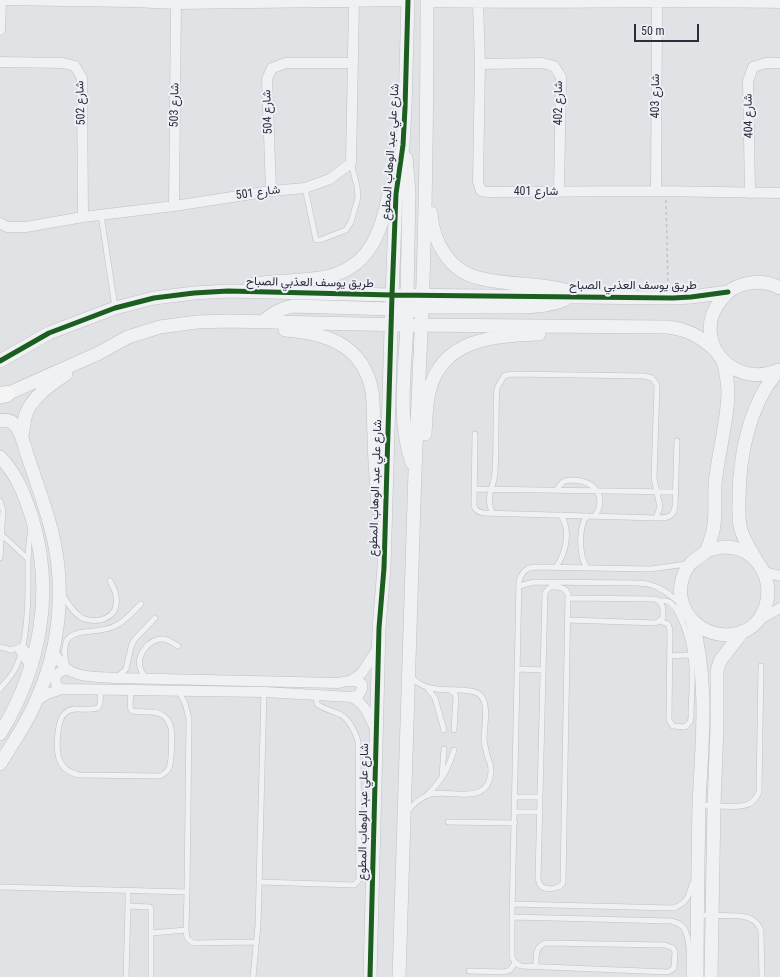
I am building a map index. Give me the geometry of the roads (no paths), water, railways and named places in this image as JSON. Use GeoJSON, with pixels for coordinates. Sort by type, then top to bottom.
{"type":"FeatureCollection","features":[{"type":"Feature","properties":{"kind":"street"},"geometry":{"type":"LineString","coordinates":[[0,30],[0,0],[134,1],[176,4],[408,0]]}},
{"type":"Feature","properties":{"kind":"street","name":"شارع علي عبد الوهاب المطوع"},"geometry":{"type":"LineString","coordinates":[[399,977],[421,325],[408,308],[392,295],[396,194],[403,145],[408,0]]}},
{"type":"Feature","properties":{"kind":"street"},"geometry":{"type":"LineString","coordinates":[[351,163],[354,1]]}},
{"type":"Feature","properties":{"kind":"street"},"geometry":{"type":"LineString","coordinates":[[427,1],[478,3],[696,1],[780,3]]}},
{"type":"Feature","properties":{"kind":"street","name":"شارع علي عبد الوهاب المطوع"},"geometry":{"type":"LineString","coordinates":[[408,308],[426,143],[427,1]]}},
{"type":"Feature","properties":{"kind":"street","name":"شارع 403"},"geometry":{"type":"LineString","coordinates":[[657,2],[661,191]]}},
{"type":"Feature","properties":{"kind":"street","name":"شارع 401"},"geometry":{"type":"LineString","coordinates":[[478,3],[480,64],[478,182],[481,191],[661,191],[780,193]]}},
{"type":"Feature","properties":{"kind":"street","name":"شارع 503"},"geometry":{"type":"LineString","coordinates":[[174,206],[176,4]]}},
{"type":"Feature","properties":{"kind":"street","name":"شارع 502"},"geometry":{"type":"LineString","coordinates":[[0,62],[63,63],[76,66],[82,78],[83,217]]}},
{"type":"Feature","properties":{"kind":"street","name":"شارع 504"},"geometry":{"type":"LineString","coordinates":[[271,191],[267,79],[272,68],[286,64],[352,63]]}},
{"type":"Feature","properties":{"kind":"street","name":"شارع 402"},"geometry":{"type":"LineString","coordinates":[[480,64],[542,63],[554,66],[561,77],[559,192]]}},
{"type":"Feature","properties":{"kind":"street","name":"شارع 404"},"geometry":{"type":"LineString","coordinates":[[750,193],[748,81],[754,67],[766,63],[780,63]]}},
{"type":"Feature","properties":{"kind":"street"},"geometry":{"type":"LineString","coordinates":[[228,291],[255,284],[320,278],[336,275],[349,269],[362,259],[374,244],[382,226],[395,148],[405,108]]}},
{"type":"Feature","properties":{"kind":"street"},"geometry":{"type":"LineString","coordinates":[[426,143],[432,226],[440,246],[453,263],[464,272],[477,278],[491,281],[550,286],[577,296]]}},
{"type":"Feature","properties":{"kind":"street"},"geometry":{"type":"LineString","coordinates":[[403,145],[408,168],[409,192],[408,308],[403,421],[407,447],[415,472]]}},
{"type":"Feature","properties":{"kind":"street","name":"شارع 501"},"geometry":{"type":"LineString","coordinates":[[0,223],[7,227],[26,227],[83,217],[174,206],[271,191],[305,188],[330,178],[351,163]]}},
{"type":"Feature","properties":{"kind":"street"},"geometry":{"type":"LineString","coordinates":[[715,350],[710,334],[711,319],[717,304],[728,292],[739,285],[752,282],[766,283],[780,288]]}},
{"type":"Feature","properties":{"kind":"street","name":"طريق يوسف العذبي الصباح"},"geometry":{"type":"LineString","coordinates":[[0,361],[50,333],[115,308],[154,298],[194,293],[228,291],[392,295]]}},
{"type":"Feature","properties":{"kind":"street","name":"طريق يوسف العذبي الصباح"},"geometry":{"type":"LineString","coordinates":[[577,296],[668,298],[691,297],[728,292]]}},
{"type":"Feature","properties":{"kind":"street"},"geometry":{"type":"LineString","coordinates":[[263,322],[282,308],[293,306],[408,308],[525,307],[558,303],[577,296]]}},
{"type":"Feature","properties":{"kind":"street"},"geometry":{"type":"LineString","coordinates":[[22,436],[26,416],[36,397],[55,382],[99,353],[128,337],[160,327],[197,322],[228,321],[391,325],[408,308]]}},
{"type":"Feature","properties":{"kind":"street"},"geometry":{"type":"LineString","coordinates":[[408,308],[421,325],[667,327],[680,329],[693,333],[705,340],[723,361],[735,370],[749,375],[764,375],[779,370]]}},
{"type":"Feature","properties":{"kind":"street"},"geometry":{"type":"LineString","coordinates":[[228,321],[259,328],[299,331],[330,338],[343,345],[354,354],[362,366],[369,379],[373,405],[374,449],[380,542],[384,568]]}},
{"type":"Feature","properties":{"kind":"street","name":"شارع علي عبد الوهاب المطوع"},"geometry":{"type":"LineString","coordinates":[[370,977],[376,731],[384,568],[391,325]]}},
{"type":"Feature","properties":{"kind":"street"},"geometry":{"type":"LineString","coordinates":[[414,562],[418,495],[429,392],[439,369],[457,350],[482,339],[618,327]]}},
{"type":"Feature","properties":{"kind":"street"},"geometry":{"type":"LineString","coordinates":[[0,352],[14,348],[50,333]]}},
{"type":"Feature","properties":{"kind":"street"},"geometry":{"type":"LineString","coordinates":[[2,396],[99,353]]}},
{"type":"Feature","properties":{"kind":"street"},"geometry":{"type":"LineString","coordinates":[[706,551],[714,525],[716,477],[727,408],[728,392],[723,361]]}},
{"type":"Feature","properties":{"kind":"street"},"geometry":{"type":"LineString","coordinates":[[757,621],[764,610],[768,598],[768,585],[761,567],[745,541],[740,529],[739,480],[746,441],[758,402],[770,380],[779,370]]}},
{"type":"Feature","properties":{"kind":"street"},"geometry":{"type":"LineString","coordinates":[[0,421],[9,420],[15,424],[22,436],[49,520],[54,541],[60,589],[59,612],[53,652],[46,676],[36,702],[0,764]]}},
{"type":"Feature","properties":{"kind":"street"},"geometry":{"type":"LineString","coordinates":[[0,457],[16,477],[26,498],[38,542],[42,565],[43,592],[42,621],[32,665],[24,686],[0,734]]}},
{"type":"Feature","properties":{"kind":"street"},"geometry":{"type":"LineString","coordinates":[[697,977],[699,805],[703,725],[702,680],[700,657],[692,621],[683,606],[681,584],[684,574],[690,564],[706,551],[728,547],[749,555],[761,567],[780,576]]}},
{"type":"Feature","properties":{"kind":"street"},"geometry":{"type":"LineString","coordinates":[[692,621],[701,628],[716,634],[733,635],[743,631],[780,608]]}},
{"type":"Feature","properties":{"kind":"street"},"geometry":{"type":"LineString","coordinates":[[711,977],[717,671],[720,661],[743,631]]}},
{"type":"Feature","properties":{"kind":"street"},"geometry":{"type":"LineString","coordinates":[[350,681],[361,674],[366,668],[379,646]]}},
{"type":"Feature","properties":{"kind":"street"},"geometry":{"type":"LineString","coordinates":[[22,648],[32,665]]}},
{"type":"Feature","properties":{"kind":"street"},"geometry":{"type":"LineString","coordinates":[[36,702],[47,694],[62,689],[264,692],[351,697],[359,695],[362,689],[362,684],[359,682],[350,681],[338,683],[146,679],[92,676],[73,672],[67,669],[53,652]]}},
{"type":"Feature","properties":{"kind":"street"},"geometry":{"type":"LineString","coordinates":[[62,689],[57,686],[55,679],[58,673],[67,669]]}},
{"type":"Feature","properties":{"kind":"street"},"geometry":{"type":"LineString","coordinates":[[351,697],[358,700],[366,708],[376,731]]}},
{"type":"Feature","properties":{"kind":"lane"},"geometry":{"type":"LineString","coordinates":[[305,188],[316,240],[320,240],[346,230],[351,222],[358,198],[357,186],[351,163]]}},
{"type":"Feature","properties":{"kind":"lane"},"geometry":{"type":"LineString","coordinates":[[101,215],[115,308]]}},
{"type":"Feature","properties":{"kind":"lane"},"geometry":{"type":"LineString","coordinates":[[492,513],[488,503],[495,474],[497,392],[499,383],[504,376],[507,374],[644,376],[655,380],[657,385],[654,478],[660,508],[656,518]]}},
{"type":"Feature","properties":{"kind":"lane"},"geometry":{"type":"LineString","coordinates":[[475,434],[475,509],[479,512],[492,513],[656,518],[672,516],[676,492],[677,441]]}},
{"type":"Feature","properties":{"kind":"lane"},"geometry":{"type":"LineString","coordinates":[[557,490],[562,483],[568,480],[585,481],[600,496],[600,507],[595,516]]}},
{"type":"Feature","properties":{"kind":"lane"},"geometry":{"type":"LineString","coordinates":[[474,489],[676,492]]}},
{"type":"Feature","properties":{"kind":"lane"},"geometry":{"type":"LineString","coordinates":[[0,501],[3,510],[0,558]]}},
{"type":"Feature","properties":{"kind":"lane"},"geometry":{"type":"LineString","coordinates":[[556,567],[563,557],[566,547],[566,530],[561,515]]}},
{"type":"Feature","properties":{"kind":"lane"},"geometry":{"type":"LineString","coordinates":[[587,516],[582,524],[581,550],[587,568]]}},
{"type":"Feature","properties":{"kind":"lane"},"geometry":{"type":"LineString","coordinates":[[0,689],[7,681],[17,664],[22,648],[28,601],[29,544],[33,521]]}},
{"type":"Feature","properties":{"kind":"lane"},"geometry":{"type":"LineString","coordinates":[[2,535],[28,559]]}},
{"type":"Feature","properties":{"kind":"lane"},"geometry":{"type":"LineString","coordinates":[[536,966],[536,951],[542,944],[546,943],[665,945],[673,948],[675,952],[674,968],[668,972],[521,966],[515,963],[512,957],[519,586],[521,575],[529,568],[556,567],[650,569],[690,564]]}},
{"type":"Feature","properties":{"kind":"lane"},"geometry":{"type":"LineString","coordinates":[[60,589],[76,613],[82,618],[97,620],[107,618],[114,611],[117,602],[114,587],[110,581]]}},
{"type":"Feature","properties":{"kind":"lane"},"geometry":{"type":"LineString","coordinates":[[519,586],[534,582],[638,583],[657,587],[666,592],[683,606]]}},
{"type":"Feature","properties":{"kind":"lane"},"geometry":{"type":"LineString","coordinates":[[551,587],[563,588],[567,590],[568,620],[563,883],[557,888],[544,888],[539,883],[538,878],[546,591],[551,587]]}},
{"type":"Feature","properties":{"kind":"lane"},"geometry":{"type":"LineString","coordinates":[[568,598],[655,599],[670,602],[679,614],[690,644],[692,657],[691,718],[690,722],[685,727],[676,727],[670,724],[669,720],[669,626],[660,621]]}},
{"type":"Feature","properties":{"kind":"lane"},"geometry":{"type":"LineString","coordinates":[[568,620],[656,623],[663,618],[663,605],[660,601]]}},
{"type":"Feature","properties":{"kind":"lane"},"geometry":{"type":"LineString","coordinates":[[67,669],[64,652],[66,642],[69,638],[74,634],[116,626],[141,604]]}},
{"type":"Feature","properties":{"kind":"lane"},"geometry":{"type":"LineString","coordinates":[[116,678],[126,668],[130,647],[134,640],[155,618]]}},
{"type":"Feature","properties":{"kind":"lane"},"geometry":{"type":"LineString","coordinates":[[146,679],[140,669],[140,659],[146,647],[150,643],[164,639],[171,641],[178,646]]}},
{"type":"Feature","properties":{"kind":"lane"},"geometry":{"type":"LineString","coordinates":[[0,647],[11,650],[22,648]]}},
{"type":"Feature","properties":{"kind":"lane"},"geometry":{"type":"LineString","coordinates":[[670,656],[687,655],[692,657]]}},
{"type":"Feature","properties":{"kind":"lane"},"geometry":{"type":"LineString","coordinates":[[699,805],[742,806],[750,803],[756,798],[759,792],[761,666]]}},
{"type":"Feature","properties":{"kind":"lane"},"geometry":{"type":"LineString","coordinates":[[518,668],[543,670]]}},
{"type":"Feature","properties":{"kind":"lane"},"geometry":{"type":"LineString","coordinates":[[409,671],[415,682],[426,688],[435,698],[444,730]]}},
{"type":"Feature","properties":{"kind":"lane"},"geometry":{"type":"LineString","coordinates":[[0,683],[7,681]]}},
{"type":"Feature","properties":{"kind":"lane"},"geometry":{"type":"LineString","coordinates":[[425,796],[438,793],[475,794],[485,789],[490,779],[491,767],[484,741],[486,708],[484,699],[473,691],[426,688]]}},
{"type":"Feature","properties":{"kind":"lane"},"geometry":{"type":"LineString","coordinates":[[101,689],[100,704],[98,708],[69,710],[62,717],[58,726],[58,755],[63,766],[67,770],[79,775],[160,776],[167,772],[170,764],[170,724],[168,720],[156,712],[134,711],[130,709],[131,689]]}},
{"type":"Feature","properties":{"kind":"lane"},"geometry":{"type":"LineString","coordinates":[[177,690],[185,704],[189,719],[187,938],[193,942],[256,942]]}},
{"type":"Feature","properties":{"kind":"lane"},"geometry":{"type":"LineString","coordinates":[[450,690],[456,697],[454,730]]}},
{"type":"Feature","properties":{"kind":"lane"},"geometry":{"type":"LineString","coordinates":[[253,977],[260,882],[264,692]]}},
{"type":"Feature","properties":{"kind":"lane"},"geometry":{"type":"LineString","coordinates":[[260,882],[347,886],[354,885],[359,880],[358,741],[353,727],[343,716],[323,709],[317,704],[316,695]]}},
{"type":"Feature","properties":{"kind":"lane"},"geometry":{"type":"LineString","coordinates":[[440,780],[444,749]]}},
{"type":"Feature","properties":{"kind":"lane"},"geometry":{"type":"LineString","coordinates":[[404,816],[413,805],[425,796],[440,780],[446,771],[454,750]]}},
{"type":"Feature","properties":{"kind":"lane"},"geometry":{"type":"LineString","coordinates":[[515,797],[540,797]]}},
{"type":"Feature","properties":{"kind":"lane"},"geometry":{"type":"LineString","coordinates":[[515,812],[540,812]]}},
{"type":"Feature","properties":{"kind":"lane"},"geometry":{"type":"LineString","coordinates":[[448,822],[515,823]]}},
{"type":"Feature","properties":{"kind":"lane"},"geometry":{"type":"LineString","coordinates":[[512,904],[673,908],[682,905],[689,898],[699,858]]}},
{"type":"Feature","properties":{"kind":"lane"},"geometry":{"type":"LineString","coordinates":[[0,887],[128,892],[187,892]]}},
{"type":"Feature","properties":{"kind":"lane"},"geometry":{"type":"LineString","coordinates":[[126,977],[128,892]]}},
{"type":"Feature","properties":{"kind":"lane"},"geometry":{"type":"LineString","coordinates":[[128,906],[150,906],[152,909],[151,977]]}},
{"type":"Feature","properties":{"kind":"lane"},"geometry":{"type":"LineString","coordinates":[[698,915],[748,917],[755,921],[759,926],[762,947],[762,977]]}},
{"type":"Feature","properties":{"kind":"lane"},"geometry":{"type":"LineString","coordinates":[[512,917],[671,921],[683,927],[686,932],[688,974],[690,977]]}},
{"type":"Feature","properties":{"kind":"lane"},"geometry":{"type":"LineString","coordinates":[[151,933],[186,930]]}},
{"type":"Feature","properties":{"kind":"lane"},"geometry":{"type":"LineString","coordinates":[[469,971],[504,972],[510,970],[515,963]]}}]}
